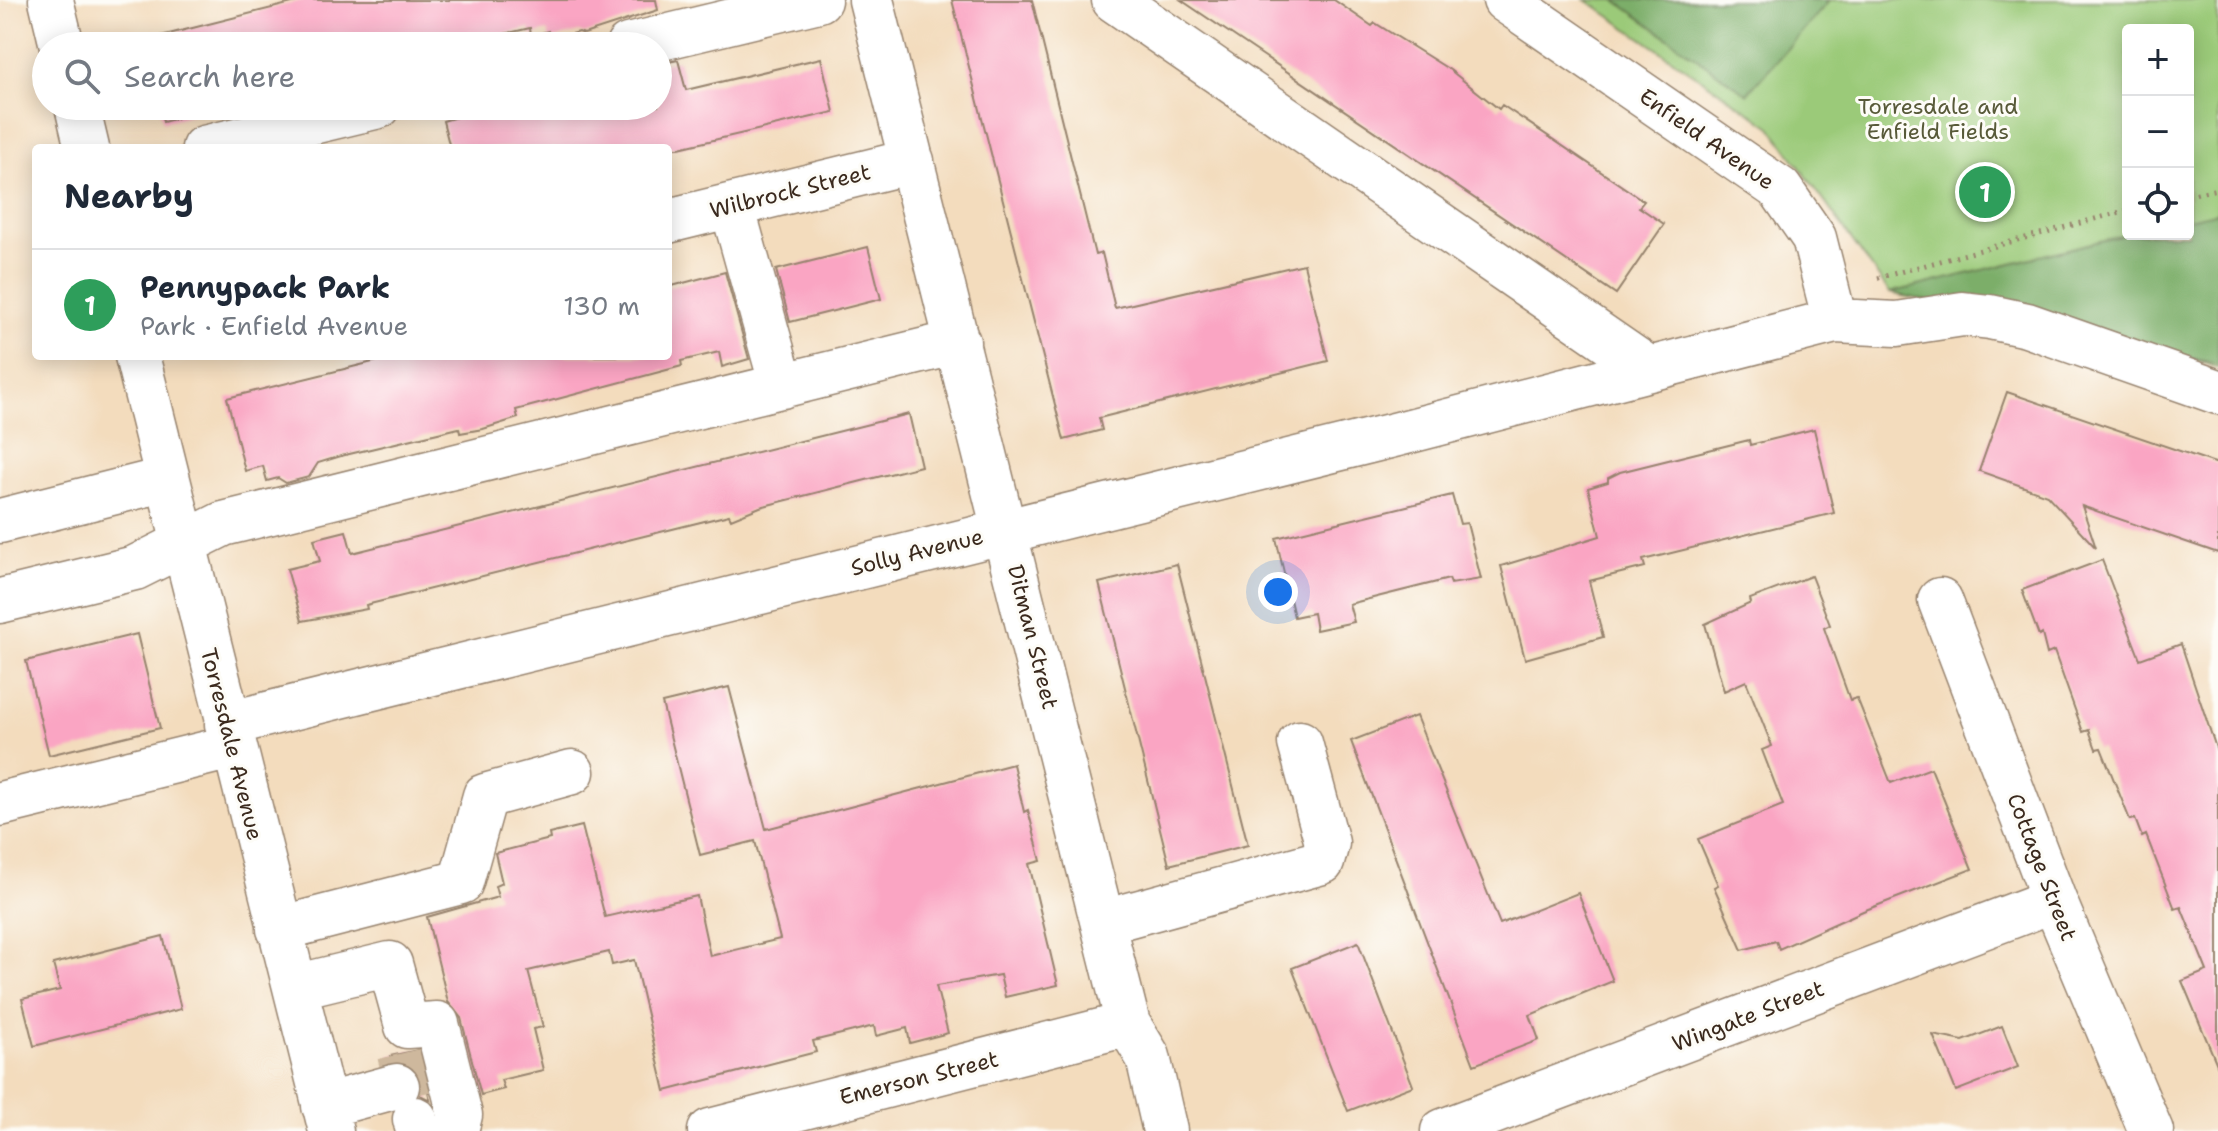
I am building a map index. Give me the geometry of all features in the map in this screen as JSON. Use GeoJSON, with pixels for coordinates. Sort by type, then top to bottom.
{"type":"FeatureCollection","features":[{"type":"Feature","properties":{"kind":"street"},"geometry":{"type":"LineString","coordinates":[[51,0],[59,32]]}},
{"type":"Feature","properties":{"kind":"street"},"geometry":{"type":"LineString","coordinates":[[672,35],[819,0]]}},
{"type":"Feature","properties":{"kind":"street","name":"Ditman Street"},"geometry":{"type":"LineString","coordinates":[[871,0],[1128,1024],[1148,1057],[1165,1131]]}},
{"type":"Feature","properties":{"kind":"street"},"geometry":{"type":"LineString","coordinates":[[1114,0],[1628,373],[1832,308],[1897,324],[1963,314],[2027,325],[2218,392]]}},
{"type":"Feature","properties":{"kind":"street","name":"Enfield Avenue"},"geometry":{"type":"LineString","coordinates":[[1505,0],[1780,189],[1814,238],[1832,308]]}},
{"type":"Feature","properties":{"kind":"street"},"geometry":{"type":"LineString","coordinates":[[80,120],[86,144]]}},
{"type":"Feature","properties":{"kind":"street"},"geometry":{"type":"LineString","coordinates":[[221,144],[321,120]]}},
{"type":"Feature","properties":{"kind":"street","name":"Wilbrock Street"},"geometry":{"type":"LineString","coordinates":[[672,220],[912,161]]}},
{"type":"Feature","properties":{"kind":"street"},"geometry":{"type":"LineString","coordinates":[[732,206],[782,386]]}},
{"type":"Feature","properties":{"kind":"street"},"geometry":{"type":"LineString","coordinates":[[0,601],[135,568],[223,524],[958,342]]}},
{"type":"Feature","properties":{"kind":"street","name":"Torresdale Avenue"},"geometry":{"type":"LineString","coordinates":[[138,360],[327,1119]]}},
{"type":"Feature","properties":{"kind":"street","name":"Solly Avenue"},"geometry":{"type":"LineString","coordinates":[[0,804],[230,736],[1006,529],[1628,373]]}},
{"type":"Feature","properties":{"kind":"street"},"geometry":{"type":"LineString","coordinates":[[0,521],[167,479]]}},
{"type":"Feature","properties":{"kind":"street","name":"Cottage Street"},"geometry":{"type":"LineString","coordinates":[[1940,600],[2054,900],[2151,1131]]}},
{"type":"Feature","properties":{"kind":"street"},"geometry":{"type":"LineString","coordinates":[[1104,922],[1322,862],[1327,843],[1300,743]]}},
{"type":"Feature","properties":{"kind":"street"},"geometry":{"type":"LineString","coordinates":[[279,929],[461,882],[485,796],[572,772]]}},
{"type":"Feature","properties":{"kind":"street","name":"Wingate Street"},"geometry":{"type":"LineString","coordinates":[[1443,1131],[2054,900]]}},
{"type":"Feature","properties":{"kind":"street"},"geometry":{"type":"LineString","coordinates":[[295,987],[390,964],[415,1091],[327,1119]]}},
{"type":"Feature","properties":{"kind":"street","name":"Emerson Street"},"geometry":{"type":"LineString","coordinates":[[710,1131],[1128,1024]]}},
{"type":"Feature","properties":{"kind":"path"},"geometry":{"type":"LineString","coordinates":[[2194,194],[2218,189]]}},
{"type":"Feature","properties":{"kind":"path"},"geometry":{"type":"LineString","coordinates":[[1832,308],[1885,275],[2122,212]]}},
{"type":"Feature","properties":{"kind":"green space","name":"Torresdale and Enfield Fields"},"geometry":{"type":"Polygon","coordinates":[[[1586,0],[2218,0],[2218,368],[2036,303],[1900,290],[1890,293],[1771,127],[1586,0]]]}},
{"type":"Feature","properties":{"kind":"green space"},"geometry":{"type":"Polygon","coordinates":[[[1615,0],[1830,0],[1747,94],[1615,0]]]}},
{"type":"Feature","properties":{"kind":"green space"},"geometry":{"type":"Polygon","coordinates":[[[2218,212],[2218,364],[1890,293],[2122,235],[2122,240],[2194,240],[2194,218],[2218,212]]]}},
{"type":"Feature","properties":{"kind":"building"},"geometry":{"type":"Polygon","coordinates":[[[304,0],[656,0],[658,10],[590,32],[530,32],[530,28],[513,32],[177,32],[304,0]]]}},
{"type":"Feature","properties":{"kind":"building"},"geometry":{"type":"Polygon","coordinates":[[[952,0],[1032,0],[1095,255],[1102,253],[1115,308],[1304,264],[1328,361],[1099,418],[1102,430],[1064,440],[952,0]]]}},
{"type":"Feature","properties":{"kind":"building"},"geometry":{"type":"Polygon","coordinates":[[[1181,0],[1334,0],[1372,26],[1375,23],[1450,70],[1499,109],[1502,105],[1644,201],[1639,207],[1664,224],[1616,294],[1181,0]]]}},
{"type":"Feature","properties":{"kind":"building"},"geometry":{"type":"Polygon","coordinates":[[[821,58],[834,112],[679,148],[672,148],[672,144],[449,144],[443,121],[672,120],[672,61],[678,60],[686,90],[821,58]]]}},
{"type":"Feature","properties":{"kind":"building"},"geometry":{"type":"Polygon","coordinates":[[[868,247],[881,299],[790,322],[776,270],[868,247]]]}},
{"type":"Feature","properties":{"kind":"building"},"geometry":{"type":"Polygon","coordinates":[[[725,272],[749,359],[722,367],[719,352],[681,361],[682,366],[516,410],[518,418],[483,429],[460,433],[459,428],[318,463],[309,477],[286,483],[278,478],[267,481],[263,466],[245,471],[227,398],[381,360],[672,360],[672,286],[725,272]]]}},
{"type":"Feature","properties":{"kind":"building"},"geometry":{"type":"Polygon","coordinates":[[[2007,392],[2218,464],[2218,553],[2082,506],[2096,548],[2047,495],[1979,471],[2007,392]]]}},
{"type":"Feature","properties":{"kind":"building"},"geometry":{"type":"Polygon","coordinates":[[[909,414],[921,466],[760,507],[731,519],[729,515],[366,605],[367,609],[302,621],[287,569],[320,561],[314,539],[346,531],[352,553],[909,414]]]}},
{"type":"Feature","properties":{"kind":"building"},"geometry":{"type":"Polygon","coordinates":[[[1814,429],[1834,513],[1643,560],[1645,567],[1589,581],[1603,637],[1525,659],[1501,566],[1600,536],[1588,488],[1608,482],[1608,478],[1620,472],[1749,440],[1750,445],[1814,429]]]}},
{"type":"Feature","properties":{"kind":"building"},"geometry":{"type":"Polygon","coordinates":[[[1452,495],[1460,524],[1467,523],[1481,579],[1451,584],[1449,579],[1349,604],[1354,622],[1316,630],[1313,613],[1294,617],[1276,538],[1452,495]]]}},
{"type":"Feature","properties":{"kind":"building"},"geometry":{"type":"Polygon","coordinates":[[[2102,560],[2140,659],[2181,644],[2218,754],[2218,1067],[2182,981],[2207,971],[2181,907],[2175,909],[2146,835],[2142,837],[2135,819],[2130,820],[2101,748],[2096,749],[2089,730],[2083,732],[2054,651],[2047,654],[2042,634],[2039,636],[2022,590],[2102,560]]]}},
{"type":"Feature","properties":{"kind":"building"},"geometry":{"type":"Polygon","coordinates":[[[1177,564],[1248,845],[1169,865],[1099,583],[1177,564]]]}},
{"type":"Feature","properties":{"kind":"building"},"geometry":{"type":"Polygon","coordinates":[[[1811,576],[1830,625],[1824,628],[1850,700],[1857,698],[1891,783],[1931,768],[1972,869],[1863,911],[1779,949],[1776,941],[1742,950],[1714,887],[1718,885],[1698,839],[1783,805],[1762,750],[1772,746],[1746,681],[1724,691],[1705,624],[1751,603],[1750,599],[1811,576]]]}},
{"type":"Feature","properties":{"kind":"building"},"geometry":{"type":"Polygon","coordinates":[[[137,634],[160,728],[49,755],[26,661],[137,634]]]}},
{"type":"Feature","properties":{"kind":"building"},"geometry":{"type":"Polygon","coordinates":[[[729,687],[766,829],[1013,764],[1024,812],[1028,810],[1041,861],[1029,864],[1058,985],[1005,997],[1000,975],[936,986],[948,1033],[910,1043],[907,1028],[876,1036],[874,1026],[813,1041],[816,1052],[665,1091],[634,960],[612,965],[609,952],[528,971],[543,1027],[533,1029],[543,1070],[501,1080],[504,1089],[481,1095],[461,1018],[448,1002],[427,917],[498,897],[495,886],[502,883],[495,853],[550,839],[549,834],[582,826],[605,917],[697,896],[710,956],[780,939],[755,841],[700,855],[662,703],[729,687]]]}},
{"type":"Feature","properties":{"kind":"building"},"geometry":{"type":"Polygon","coordinates":[[[1416,716],[1500,924],[1578,893],[1613,981],[1530,1015],[1539,1040],[1474,1065],[1351,741],[1416,716]]]}},
{"type":"Feature","properties":{"kind":"building"},"geometry":{"type":"Polygon","coordinates":[[[163,936],[181,1009],[34,1046],[22,999],[60,990],[53,964],[163,936]]]}},
{"type":"Feature","properties":{"kind":"building"},"geometry":{"type":"Polygon","coordinates":[[[1358,942],[1413,1086],[1348,1111],[1292,968],[1358,942]]]}},
{"type":"Feature","properties":{"kind":"building"},"geometry":{"type":"Polygon","coordinates":[[[2002,1026],[2018,1067],[1956,1091],[1933,1035],[1963,1041],[2002,1026]]]}},
{"type":"Feature","properties":{"kind":"building"},"geometry":{"type":"Polygon","coordinates":[[[418,1050],[430,1100],[420,1095],[421,1080],[415,1069],[404,1062],[392,1062],[390,1056],[418,1050]]]}},
{"type":"Feature","properties":{"kind":"tunnel"},"geometry":{"type":"LineString","coordinates":[[399,1054],[415,1119]]}},
{"type":"Feature","properties":{"kind":"place","name":"Pennypack Park"},"geometry":{"type":"Point","coordinates":[1985,192]}}]}
